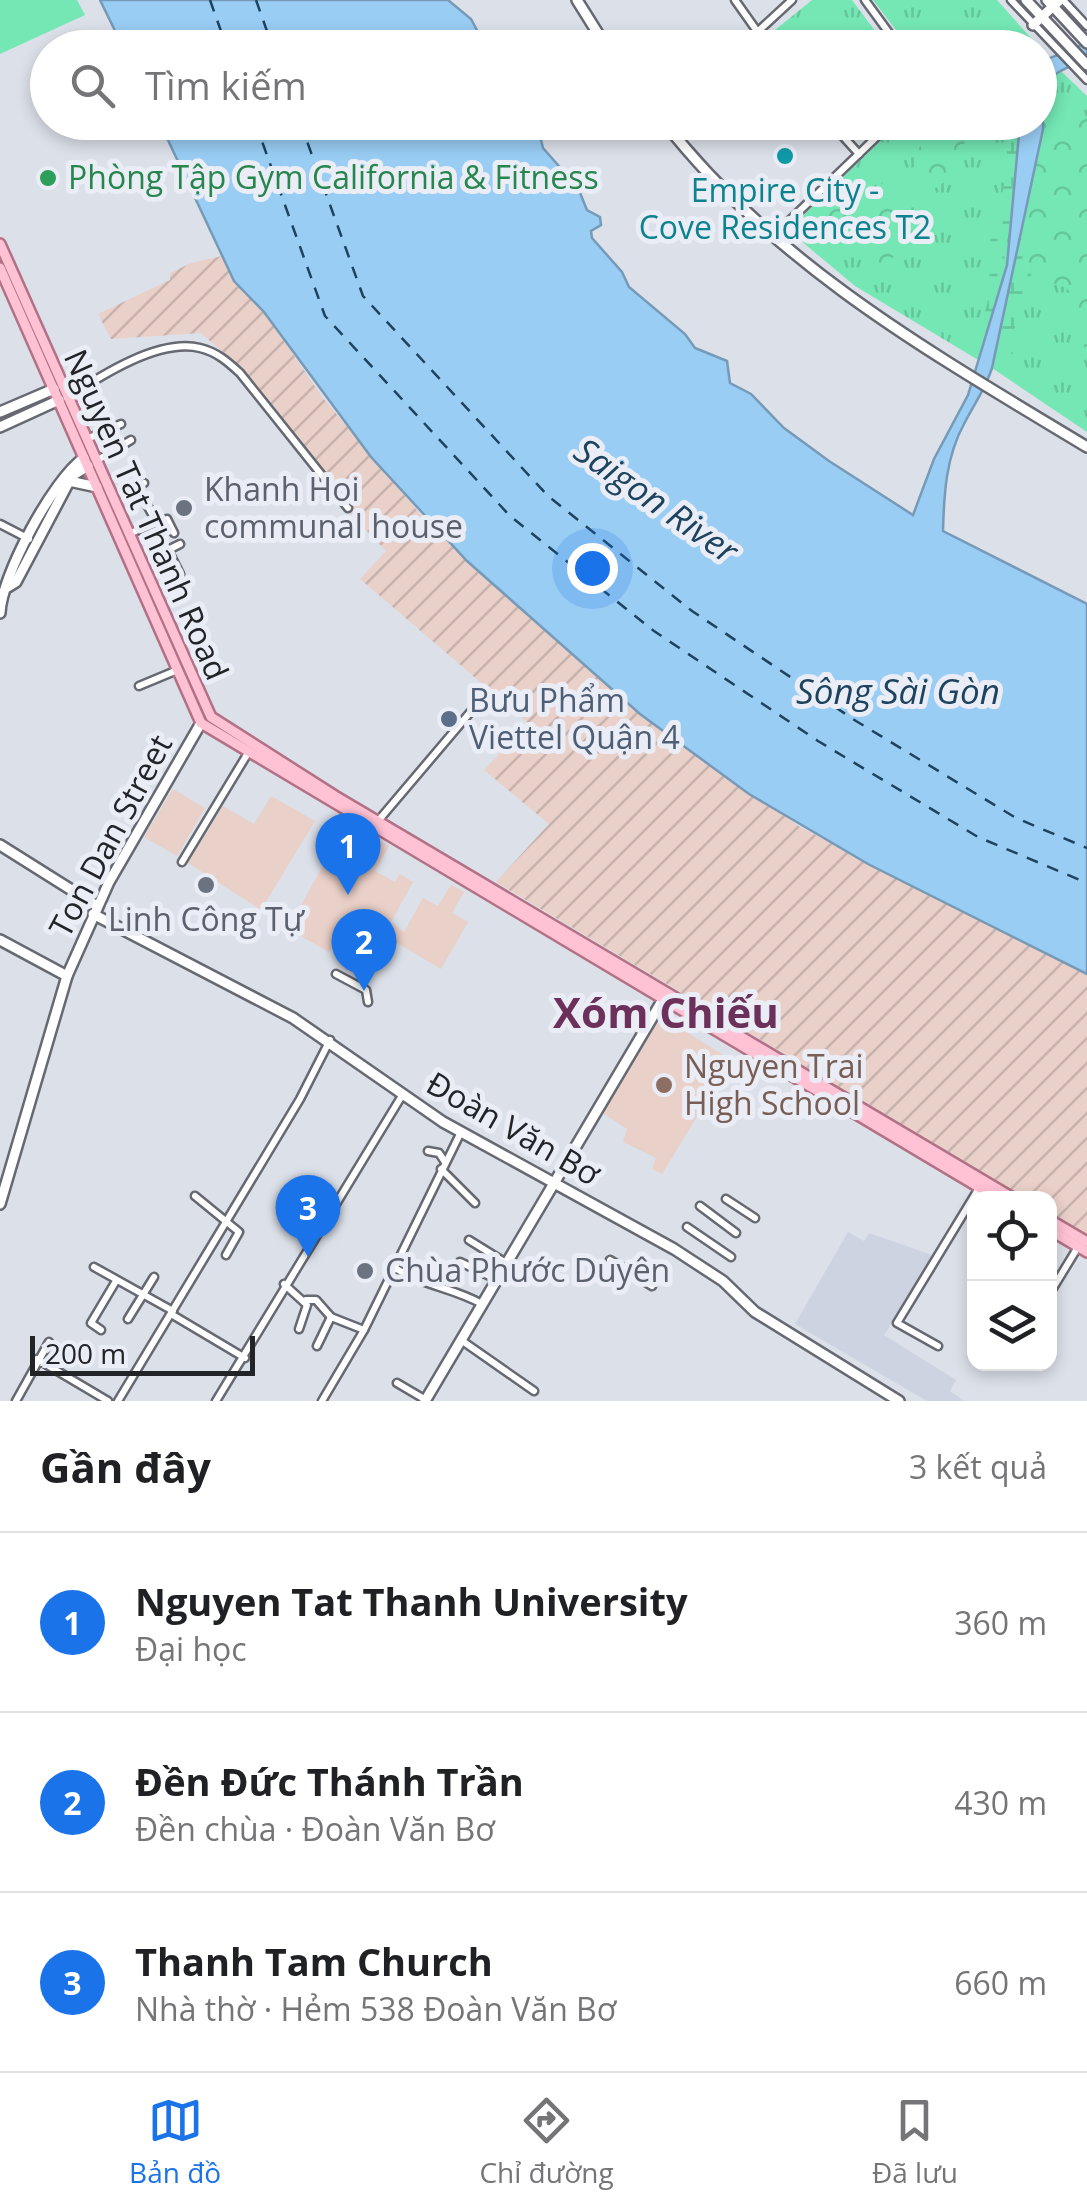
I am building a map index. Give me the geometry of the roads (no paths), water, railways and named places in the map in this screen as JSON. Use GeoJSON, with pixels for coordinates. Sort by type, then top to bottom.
{"type":"FeatureCollection","features":[{"type":"Feature","properties":{"kind":"main road","name":"Nguyen Tat Thanh Road"},"geometry":{"type":"LineString","coordinates":[[0,244],[98,487],[200,723],[985,1191]]}},
{"type":"Feature","properties":{"kind":"main road"},"geometry":{"type":"LineString","coordinates":[[0,268],[58,387]]}},
{"type":"Feature","properties":{"kind":"main road","name":"Nguyen Tat Thanh Road"},"geometry":{"type":"LineString","coordinates":[[89,462],[127,534],[211,717],[376,825],[389,838],[1001,1191]]}},
{"type":"Feature","properties":{"kind":"main road"},"geometry":{"type":"LineString","coordinates":[[200,723],[211,717]]}},
{"type":"Feature","properties":{"kind":"main road"},"geometry":{"type":"LineString","coordinates":[[1057,1226],[1084,1247]]}},
{"type":"Feature","properties":{"kind":"main road"},"geometry":{"type":"LineString","coordinates":[[1057,1234],[1084,1247]]}},
{"type":"Feature","properties":{"kind":"street"},"geometry":{"type":"LineString","coordinates":[[577,0],[596,30]]}},
{"type":"Feature","properties":{"kind":"street"},"geometry":{"type":"LineString","coordinates":[[735,0],[755,30]]}},
{"type":"Feature","properties":{"kind":"street"},"geometry":{"type":"LineString","coordinates":[[757,30],[792,0]]}},
{"type":"Feature","properties":{"kind":"street"},"geometry":{"type":"LineString","coordinates":[[865,0],[887,30]]}},
{"type":"Feature","properties":{"kind":"street"},"geometry":{"type":"LineString","coordinates":[[1010,0],[1045,30]]}},
{"type":"Feature","properties":{"kind":"street"},"geometry":{"type":"LineString","coordinates":[[1026,0],[1037,21]]}},
{"type":"Feature","properties":{"kind":"street"},"geometry":{"type":"LineString","coordinates":[[1037,21],[1056,2]]}},
{"type":"Feature","properties":{"kind":"street"},"geometry":{"type":"LineString","coordinates":[[1056,2],[1087,26]]}},
{"type":"Feature","properties":{"kind":"street"},"geometry":{"type":"LineString","coordinates":[[1056,2],[1066,22],[1087,42]]}},
{"type":"Feature","properties":{"kind":"street"},"geometry":{"type":"LineString","coordinates":[[1057,42],[1087,65]]}},
{"type":"Feature","properties":{"kind":"street"},"geometry":{"type":"LineString","coordinates":[[1057,44],[1087,80]]}},
{"type":"Feature","properties":{"kind":"street"},"geometry":{"type":"LineString","coordinates":[[683,140],[726,191],[807,266],[918,342],[1087,447]]}},
{"type":"Feature","properties":{"kind":"street"},"geometry":{"type":"LineString","coordinates":[[846,140],[859,154]]}},
{"type":"Feature","properties":{"kind":"street"},"geometry":{"type":"LineString","coordinates":[[784,224],[873,140]]}},
{"type":"Feature","properties":{"kind":"street"},"geometry":{"type":"LineString","coordinates":[[0,427],[167,348],[197,346],[220,355],[240,373],[348,508]]}},
{"type":"Feature","properties":{"kind":"street"},"geometry":{"type":"LineString","coordinates":[[0,412],[58,387],[92,381]]}},
{"type":"Feature","properties":{"kind":"street"},"geometry":{"type":"LineString","coordinates":[[0,614],[1,600],[29,539],[70,468],[81,440],[122,424]]}},
{"type":"Feature","properties":{"kind":"street"},"geometry":{"type":"LineString","coordinates":[[70,468],[130,440]]}},
{"type":"Feature","properties":{"kind":"street"},"geometry":{"type":"LineString","coordinates":[[8,587],[16,582],[69,481],[89,462]]}},
{"type":"Feature","properties":{"kind":"street"},"geometry":{"type":"LineString","coordinates":[[69,481],[98,487]]}},
{"type":"Feature","properties":{"kind":"street"},"geometry":{"type":"LineString","coordinates":[[144,482],[137,487],[156,524]]}},
{"type":"Feature","properties":{"kind":"street"},"geometry":{"type":"LineString","coordinates":[[127,534],[167,519],[174,533]]}},
{"type":"Feature","properties":{"kind":"street"},"geometry":{"type":"LineString","coordinates":[[0,524],[29,539]]}},
{"type":"Feature","properties":{"kind":"street"},"geometry":{"type":"LineString","coordinates":[[180,544],[168,550],[180,574]]}},
{"type":"Feature","properties":{"kind":"street"},"geometry":{"type":"LineString","coordinates":[[139,686],[175,670]]}},
{"type":"Feature","properties":{"kind":"street"},"geometry":{"type":"LineString","coordinates":[[376,825],[473,709]]}},
{"type":"Feature","properties":{"kind":"street","name":"Ton Dan Street"},"geometry":{"type":"LineString","coordinates":[[0,1204],[67,976],[95,910],[200,723]]}},
{"type":"Feature","properties":{"kind":"street"},"geometry":{"type":"LineString","coordinates":[[182,862],[248,753]]}},
{"type":"Feature","properties":{"kind":"street","name":"Đoàn Văn Bơ"},"geometry":{"type":"LineString","coordinates":[[0,845],[95,910],[330,1040],[460,1132],[674,1249],[723,1282],[756,1312],[900,1401]]}},
{"type":"Feature","properties":{"kind":"street"},"geometry":{"type":"LineString","coordinates":[[0,940],[67,976]]}},
{"type":"Feature","properties":{"kind":"street"},"geometry":{"type":"LineString","coordinates":[[336,974],[366,990],[368,1002]]}},
{"type":"Feature","properties":{"kind":"street"},"geometry":{"type":"LineString","coordinates":[[396,1383],[425,1400],[664,997]]}},
{"type":"Feature","properties":{"kind":"street"},"geometry":{"type":"LineString","coordinates":[[118,1401],[330,1040]]}},
{"type":"Feature","properties":{"kind":"street"},"geometry":{"type":"LineString","coordinates":[[216,1401],[403,1094]]}},
{"type":"Feature","properties":{"kind":"street"},"geometry":{"type":"LineString","coordinates":[[322,1401],[364,1330],[460,1132]]}},
{"type":"Feature","properties":{"kind":"street"},"geometry":{"type":"LineString","coordinates":[[428,1151],[439,1153],[443,1166],[475,1202]]}},
{"type":"Feature","properties":{"kind":"street"},"geometry":{"type":"LineString","coordinates":[[938,1346],[898,1324],[980,1188]]}},
{"type":"Feature","properties":{"kind":"street"},"geometry":{"type":"LineString","coordinates":[[195,1196],[239,1232],[226,1255]]}},
{"type":"Feature","properties":{"kind":"street"},"geometry":{"type":"LineString","coordinates":[[726,1199],[755,1218]]}},
{"type":"Feature","properties":{"kind":"street"},"geometry":{"type":"LineString","coordinates":[[700,1206],[736,1232]]}},
{"type":"Feature","properties":{"kind":"street"},"geometry":{"type":"LineString","coordinates":[[687,1228],[731,1257]]}},
{"type":"Feature","properties":{"kind":"street"},"geometry":{"type":"LineString","coordinates":[[469,1240],[506,1263]]}},
{"type":"Feature","properties":{"kind":"street"},"geometry":{"type":"LineString","coordinates":[[1057,1284],[1084,1247]]}},
{"type":"Feature","properties":{"kind":"street"},"geometry":{"type":"LineString","coordinates":[[610,1260],[652,1286]]}},
{"type":"Feature","properties":{"kind":"street"},"geometry":{"type":"LineString","coordinates":[[460,1262],[496,1279]]}},
{"type":"Feature","properties":{"kind":"street"},"geometry":{"type":"LineString","coordinates":[[392,1266],[410,1278],[459,1291],[482,1304]]}},
{"type":"Feature","properties":{"kind":"street"},"geometry":{"type":"LineString","coordinates":[[94,1267],[245,1358]]}},
{"type":"Feature","properties":{"kind":"street"},"geometry":{"type":"LineString","coordinates":[[128,1319],[154,1277]]}},
{"type":"Feature","properties":{"kind":"street"},"geometry":{"type":"LineString","coordinates":[[101,1330],[91,1323],[116,1280]]}},
{"type":"Feature","properties":{"kind":"street"},"geometry":{"type":"LineString","coordinates":[[284,1284],[305,1300],[316,1300],[331,1317],[364,1330]]}},
{"type":"Feature","properties":{"kind":"street"},"geometry":{"type":"LineString","coordinates":[[299,1329],[307,1315],[305,1300]]}},
{"type":"Feature","properties":{"kind":"street"},"geometry":{"type":"LineString","coordinates":[[317,1346],[331,1317]]}},
{"type":"Feature","properties":{"kind":"street"},"geometry":{"type":"LineString","coordinates":[[461,1340],[534,1391]]}},
{"type":"Feature","properties":{"kind":"street"},"geometry":{"type":"LineString","coordinates":[[16,1401],[49,1342]]}},
{"type":"Feature","properties":{"kind":"street"},"geometry":{"type":"LineString","coordinates":[[38,1360],[108,1401]]}},
{"type":"Feature","properties":{"kind":"water"},"geometry":{"type":"Polygon","coordinates":[[[100,0],[448,0],[471,19],[477,30],[115,30],[100,0]]]}},
{"type":"Feature","properties":{"kind":"water","name":"Sông Sài Gòn"},"geometry":{"type":"Polygon","coordinates":[[[1087,43],[1087,58],[1057,73],[1057,55],[1087,43]]]}},
{"type":"Feature","properties":{"kind":"water","name":"Sông Sài Gòn"},"geometry":{"type":"Polygon","coordinates":[[[168,140],[541,140],[543,148],[578,188],[587,210],[600,217],[601,225],[591,231],[592,238],[622,272],[629,287],[685,334],[695,348],[727,361],[730,383],[751,394],[784,428],[913,515],[934,459],[968,395],[1007,265],[1018,140],[1041,140],[992,368],[953,449],[945,489],[943,531],[1087,604],[1087,974],[868,864],[749,794],[640,714],[467,561],[371,457],[264,312],[234,281],[168,140]]]}},
{"type":"Feature","properties":{"kind":"place","name":"Empire City - Cove Residences T2"},"geometry":{"type":"Point","coordinates":[785,156]}},
{"type":"Feature","properties":{"kind":"place","name":"Phòng Tập Gym California & Fitness"},"geometry":{"type":"Point","coordinates":[48,178]}},
{"type":"Feature","properties":{"kind":"place","name":"Khanh Hoi communal house"},"geometry":{"type":"Point","coordinates":[184,508]}},
{"type":"Feature","properties":{"kind":"place","name":"Bưu Phẩm Viettel Quận 4"},"geometry":{"type":"Point","coordinates":[449,719]}},
{"type":"Feature","properties":{"kind":"place","name":"Linh Công Tự"},"geometry":{"type":"Point","coordinates":[206,885]}},
{"type":"Feature","properties":{"kind":"place","name":"Nguyen Tat Thanh University"},"geometry":{"type":"Point","coordinates":[348,895]}},
{"type":"Feature","properties":{"kind":"place","name":"Đền Đức Thánh Trần"},"geometry":{"type":"Point","coordinates":[364,991]}},
{"type":"Feature","properties":{"kind":"place","name":"Nguyen Trai High School"},"geometry":{"type":"Point","coordinates":[664,1085]}},
{"type":"Feature","properties":{"kind":"place","name":"Thanh Tam Church"},"geometry":{"type":"Point","coordinates":[308,1257]}},
{"type":"Feature","properties":{"kind":"place","name":"Chùa Phước Duyên"},"geometry":{"type":"Point","coordinates":[365,1271]}},
{"type":"Feature","properties":{"kind":"district","name":"Xóm Chiếu"},"geometry":{"type":"Point","coordinates":[666,1013]}},
{"type":"Feature","properties":{"kind":"water label","name":"Saigon River"},"geometry":{"type":"Point","coordinates":[656,501]}}]}
